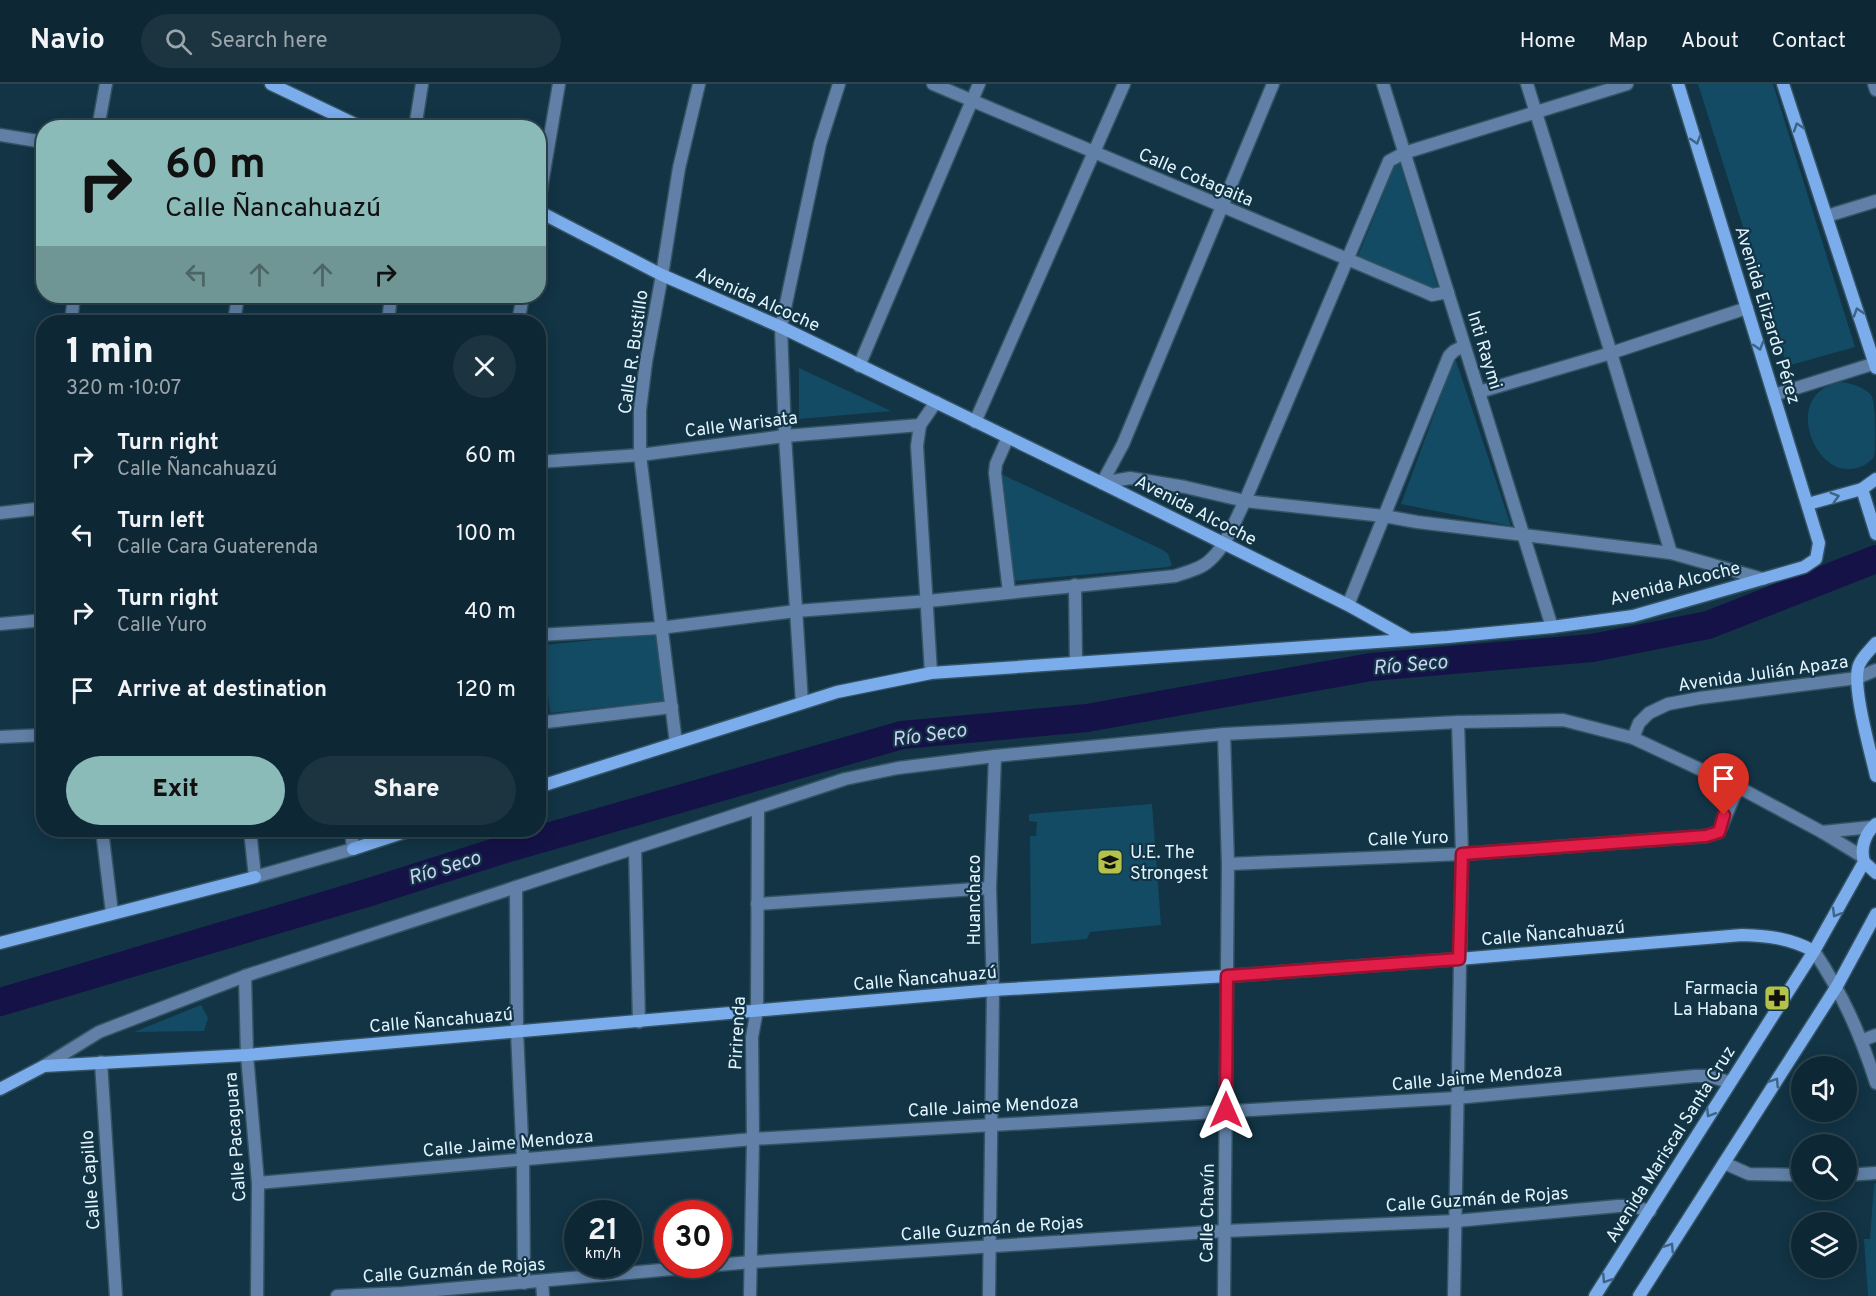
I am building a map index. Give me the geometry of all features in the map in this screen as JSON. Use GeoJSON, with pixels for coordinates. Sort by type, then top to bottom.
{"type":"FeatureCollection","features":[{"type":"Feature","properties":{"kind":"street"},"geometry":{"type":"LineString","coordinates":[[99,120],[106,84]]}},
{"type":"Feature","properties":{"kind":"street"},"geometry":{"type":"LineString","coordinates":[[272,84],[293,89],[349,120]]}},
{"type":"Feature","properties":{"kind":"street"},"geometry":{"type":"LineString","coordinates":[[416,120],[422,84]]}},
{"type":"Feature","properties":{"kind":"street"},"geometry":{"type":"LineString","coordinates":[[546,161],[559,84]]}},
{"type":"Feature","properties":{"kind":"street","name":"Calle R. Bustillo"},"geometry":{"type":"LineString","coordinates":[[676,743],[640,454],[640,410],[645,362],[679,168],[699,84]]}},
{"type":"Feature","properties":{"kind":"street"},"geometry":{"type":"LineString","coordinates":[[802,703],[785,436],[781,327],[820,144],[839,84]]}},
{"type":"Feature","properties":{"kind":"street","name":"Calle Cotagaita"},"geometry":{"type":"LineString","coordinates":[[933,84],[1432,295],[1448,292]]}},
{"type":"Feature","properties":{"kind":"street"},"geometry":{"type":"LineString","coordinates":[[860,366],[979,84]]}},
{"type":"Feature","properties":{"kind":"street"},"geometry":{"type":"LineString","coordinates":[[975,422],[1124,84]]}},
{"type":"Feature","properties":{"kind":"street"},"geometry":{"type":"LineString","coordinates":[[1102,483],[1123,444],[1273,84]]}},
{"type":"Feature","properties":{"kind":"street","name":"Inti Raymi"},"geometry":{"type":"LineString","coordinates":[[1383,84],[1552,627]]}},
{"type":"Feature","properties":{"kind":"street"},"geometry":{"type":"LineString","coordinates":[[1527,84],[1671,553]]}},
{"type":"Feature","properties":{"kind":"street"},"geometry":{"type":"LineString","coordinates":[[546,635],[660,628],[796,611],[928,601],[1175,576],[1209,562],[1245,501],[1389,161],[1404,153],[1627,84]]}},
{"type":"Feature","properties":{"kind":"street","name":"Avenida Elizardo Pérez"},"geometry":{"type":"LineString","coordinates":[[1678,84],[1808,504]]}},
{"type":"Feature","properties":{"kind":"street"},"geometry":{"type":"LineString","coordinates":[[1774,395],[1876,365],[1783,84]]}},
{"type":"Feature","properties":{"kind":"street"},"geometry":{"type":"LineString","coordinates":[[1874,84],[1876,90]]}},
{"type":"Feature","properties":{"kind":"street"},"geometry":{"type":"LineString","coordinates":[[0,135],[36,141]]}},
{"type":"Feature","properties":{"kind":"street"},"geometry":{"type":"LineString","coordinates":[[1827,216],[1876,201]]}},
{"type":"Feature","properties":{"kind":"street","name":"Avenida Alcoche"},"geometry":{"type":"LineString","coordinates":[[546,213],[662,275],[781,327],[1102,483],[1348,605],[1407,638],[1448,637],[1552,627],[1633,616],[1804,567],[1816,559],[1820,543],[1808,504]]}},
{"type":"Feature","properties":{"kind":"street"},"geometry":{"type":"LineString","coordinates":[[1479,392],[1611,353],[1747,308]]}},
{"type":"Feature","properties":{"kind":"street"},"geometry":{"type":"LineString","coordinates":[[1348,605],[1449,356],[1464,346]]}},
{"type":"Feature","properties":{"kind":"street"},"geometry":{"type":"LineString","coordinates":[[931,673],[917,446],[920,425],[936,402]]}},
{"type":"Feature","properties":{"kind":"street","name":"Calle Warisata"},"geometry":{"type":"LineString","coordinates":[[546,461],[640,454],[785,436],[920,425]]}},
{"type":"Feature","properties":{"kind":"street"},"geometry":{"type":"LineString","coordinates":[[1008,437],[996,464],[995,473],[1009,592]]}},
{"type":"Feature","properties":{"kind":"street"},"geometry":{"type":"LineString","coordinates":[[1102,483],[1130,478],[1185,487],[1245,501],[1384,516],[1671,553],[1763,579]]}},
{"type":"Feature","properties":{"kind":"street"},"geometry":{"type":"LineString","coordinates":[[1808,504],[1862,489],[1876,479]]}},
{"type":"Feature","properties":{"kind":"street"},"geometry":{"type":"LineString","coordinates":[[1862,489],[1875,530]]}},
{"type":"Feature","properties":{"kind":"street"},"geometry":{"type":"LineString","coordinates":[[0,513],[36,509]]}},
{"type":"Feature","properties":{"kind":"street"},"geometry":{"type":"LineString","coordinates":[[1074,585],[1076,662]]}},
{"type":"Feature","properties":{"kind":"street"},"geometry":{"type":"LineString","coordinates":[[0,624],[36,621]]}},
{"type":"Feature","properties":{"kind":"street"},"geometry":{"type":"LineString","coordinates":[[546,784],[837,692],[931,673],[1342,645],[1407,638]]}},
{"type":"Feature","properties":{"kind":"street"},"geometry":{"type":"LineString","coordinates":[[1876,643],[1858,666],[1857,678],[1862,715],[1876,776]]}},
{"type":"Feature","properties":{"kind":"street","name":"Avenida Julián Apaza"},"geometry":{"type":"LineString","coordinates":[[1633,738],[1639,723],[1649,713],[1668,704],[1857,678],[1876,670]]}},
{"type":"Feature","properties":{"kind":"street"},"geometry":{"type":"LineString","coordinates":[[546,722],[672,707]]}},
{"type":"Feature","properties":{"kind":"street"},"geometry":{"type":"LineString","coordinates":[[44,1066],[99,1032],[245,976],[845,779],[898,768],[994,756],[1224,734],[1458,722],[1563,720],[1633,738],[1738,787],[1822,832],[1863,859],[1876,873]]}},
{"type":"Feature","properties":{"kind":"street"},"geometry":{"type":"LineString","coordinates":[[1454,1296],[1462,854],[1458,722]]}},
{"type":"Feature","properties":{"kind":"street","name":"Calle Chavín"},"geometry":{"type":"LineString","coordinates":[[1224,734],[1228,864],[1224,1296]]}},
{"type":"Feature","properties":{"kind":"street"},"geometry":{"type":"LineString","coordinates":[[0,737],[36,735]]}},
{"type":"Feature","properties":{"kind":"street","name":"Huanchaco"},"geometry":{"type":"LineString","coordinates":[[989,1296],[993,990],[990,888],[994,756]]}},
{"type":"Feature","properties":{"kind":"street","name":"Calle Yuro"},"geometry":{"type":"LineString","coordinates":[[1228,864],[1462,854],[1714,835],[1719,832],[1724,815],[1738,787]]}},
{"type":"Feature","properties":{"kind":"street","name":"Pirirenda"},"geometry":{"type":"LineString","coordinates":[[750,1296],[752,1037],[757,1010],[758,808]]}},
{"type":"Feature","properties":{"kind":"street"},"geometry":{"type":"LineString","coordinates":[[1822,832],[1874,826]]}},
{"type":"Feature","properties":{"kind":"street","name":"Avenida Mariscal Santa Cruz"},"geometry":{"type":"LineString","coordinates":[[1595,1296],[1814,951],[1863,859],[1866,835],[1874,826]]}},
{"type":"Feature","properties":{"kind":"street"},"geometry":{"type":"LineString","coordinates":[[103,837],[112,913]]}},
{"type":"Feature","properties":{"kind":"street"},"geometry":{"type":"LineString","coordinates":[[251,837],[255,877]]}},
{"type":"Feature","properties":{"kind":"street"},"geometry":{"type":"LineString","coordinates":[[352,837],[353,849]]}},
{"type":"Feature","properties":{"kind":"street"},"geometry":{"type":"LineString","coordinates":[[0,943],[255,877],[390,837]]}},
{"type":"Feature","properties":{"kind":"street"},"geometry":{"type":"LineString","coordinates":[[635,848],[639,1022]]}},
{"type":"Feature","properties":{"kind":"street"},"geometry":{"type":"LineString","coordinates":[[516,887],[517,1032],[523,1161],[524,1283]]}},
{"type":"Feature","properties":{"kind":"street"},"geometry":{"type":"LineString","coordinates":[[757,904],[990,888]]}},
{"type":"Feature","properties":{"kind":"street"},"geometry":{"type":"LineString","coordinates":[[1638,1296],[1837,986],[1876,914]]}},
{"type":"Feature","properties":{"kind":"street","name":"Calle Ñancahuazú"},"geometry":{"type":"LineString","coordinates":[[0,1089],[44,1066],[247,1055],[993,990],[1459,959],[1742,935],[1769,936],[1794,941],[1814,951]]}},
{"type":"Feature","properties":{"kind":"street"},"geometry":{"type":"LineString","coordinates":[[1814,951],[1837,986],[1863,1040],[1876,1083]]}},
{"type":"Feature","properties":{"kind":"street","name":"Calle Pacaguara"},"geometry":{"type":"LineString","coordinates":[[245,976],[247,1055],[258,1183],[257,1296]]}},
{"type":"Feature","properties":{"kind":"street"},"geometry":{"type":"LineString","coordinates":[[1863,1040],[1876,1035]]}},
{"type":"Feature","properties":{"kind":"street","name":"Calle Capillo"},"geometry":{"type":"LineString","coordinates":[[101,1062],[116,1296]]}},
{"type":"Feature","properties":{"kind":"street","name":"Calle Jaime Mendoza"},"geometry":{"type":"LineString","coordinates":[[258,1183],[753,1139],[1456,1098],[1695,1076],[1708,1076],[1729,1082]]}},
{"type":"Feature","properties":{"kind":"street"},"geometry":{"type":"LineString","coordinates":[[1724,1163],[1749,1174],[1791,1175]]}},
{"type":"Feature","properties":{"kind":"street"},"geometry":{"type":"LineString","coordinates":[[1857,1174],[1876,1173]]}},
{"type":"Feature","properties":{"kind":"street","name":"Calle Guzmán de Rojas"},"geometry":{"type":"LineString","coordinates":[[337,1296],[403,1295],[751,1262],[990,1246],[1224,1231],[1456,1221],[1618,1206],[1632,1206],[1650,1211]]}},
{"type":"Feature","properties":{"kind":"street"},"geometry":{"type":"LineString","coordinates":[[542,1281],[543,1296]]}},
{"type":"Feature","properties":{"kind":"shaded area"},"geometry":{"type":"Polygon","coordinates":[[[1698,84],[1773,84],[1855,347],[1787,366],[1698,84]]]}},
{"type":"Feature","properties":{"kind":"shaded area"},"geometry":{"type":"Polygon","coordinates":[[[1398,158],[1439,291],[1358,256],[1398,158]]]}},
{"type":"Feature","properties":{"kind":"shaded area"},"geometry":{"type":"Polygon","coordinates":[[[1455,358],[1511,526],[1401,504],[1455,358]]]}},
{"type":"Feature","properties":{"kind":"shaded area"},"geometry":{"type":"Polygon","coordinates":[[[799,368],[891,411],[799,419],[799,368]]]}},
{"type":"Feature","properties":{"kind":"shaded area"},"geometry":{"type":"Polygon","coordinates":[[[1842,382],[1858,386],[1868,392],[1873,399],[1874,406],[1874,457],[1866,464],[1853,469],[1836,466],[1824,458],[1809,430],[1808,414],[1813,400],[1824,388],[1842,382]]]}},
{"type":"Feature","properties":{"kind":"shaded area"},"geometry":{"type":"Polygon","coordinates":[[[1003,475],[1163,550],[1168,554],[1172,565],[1013,581],[1003,475]]]}},
{"type":"Feature","properties":{"kind":"shaded area"},"geometry":{"type":"Polygon","coordinates":[[[658,634],[665,701],[550,713],[546,645],[658,634]]]}},
{"type":"Feature","properties":{"kind":"shaded area"},"geometry":{"type":"Polygon","coordinates":[[[1152,804],[1161,925],[1090,932],[1087,939],[1031,944],[1030,836],[1036,836],[1037,822],[1029,821],[1029,814],[1152,804]]]}},
{"type":"Feature","properties":{"kind":"shaded area"},"geometry":{"type":"Polygon","coordinates":[[[201,1005],[208,1018],[204,1031],[134,1032],[201,1005]]]}},
{"type":"Feature","properties":{"kind":"shaded area"},"geometry":{"type":"Polygon","coordinates":[[[1876,1183],[1876,1296],[1868,1296],[1864,1239],[1870,1239],[1874,1184],[1876,1183]]]}},
{"type":"Feature","properties":{"kind":"waterway","name":"Río Seco"},"geometry":{"type":"LineString","coordinates":[[0,1002],[370,892],[502,850],[902,735],[1087,718],[1371,667],[1592,648],[1708,625],[1876,559]]}},
{"type":"Feature","properties":{"kind":"place","name":"U.E. The Strongest"},"geometry":{"type":"Point","coordinates":[1110,862]}},
{"type":"Feature","properties":{"kind":"place","name":"Farmacia La Habana"},"geometry":{"type":"Point","coordinates":[1777,998]}},
{"type":"Feature","properties":{"kind":"route"},"geometry":{"type":"LineString","coordinates":[[1226,1110],[1227,976],[1459,959],[1462,854],[1714,835],[1719,832],[1724,815]]}}]}
